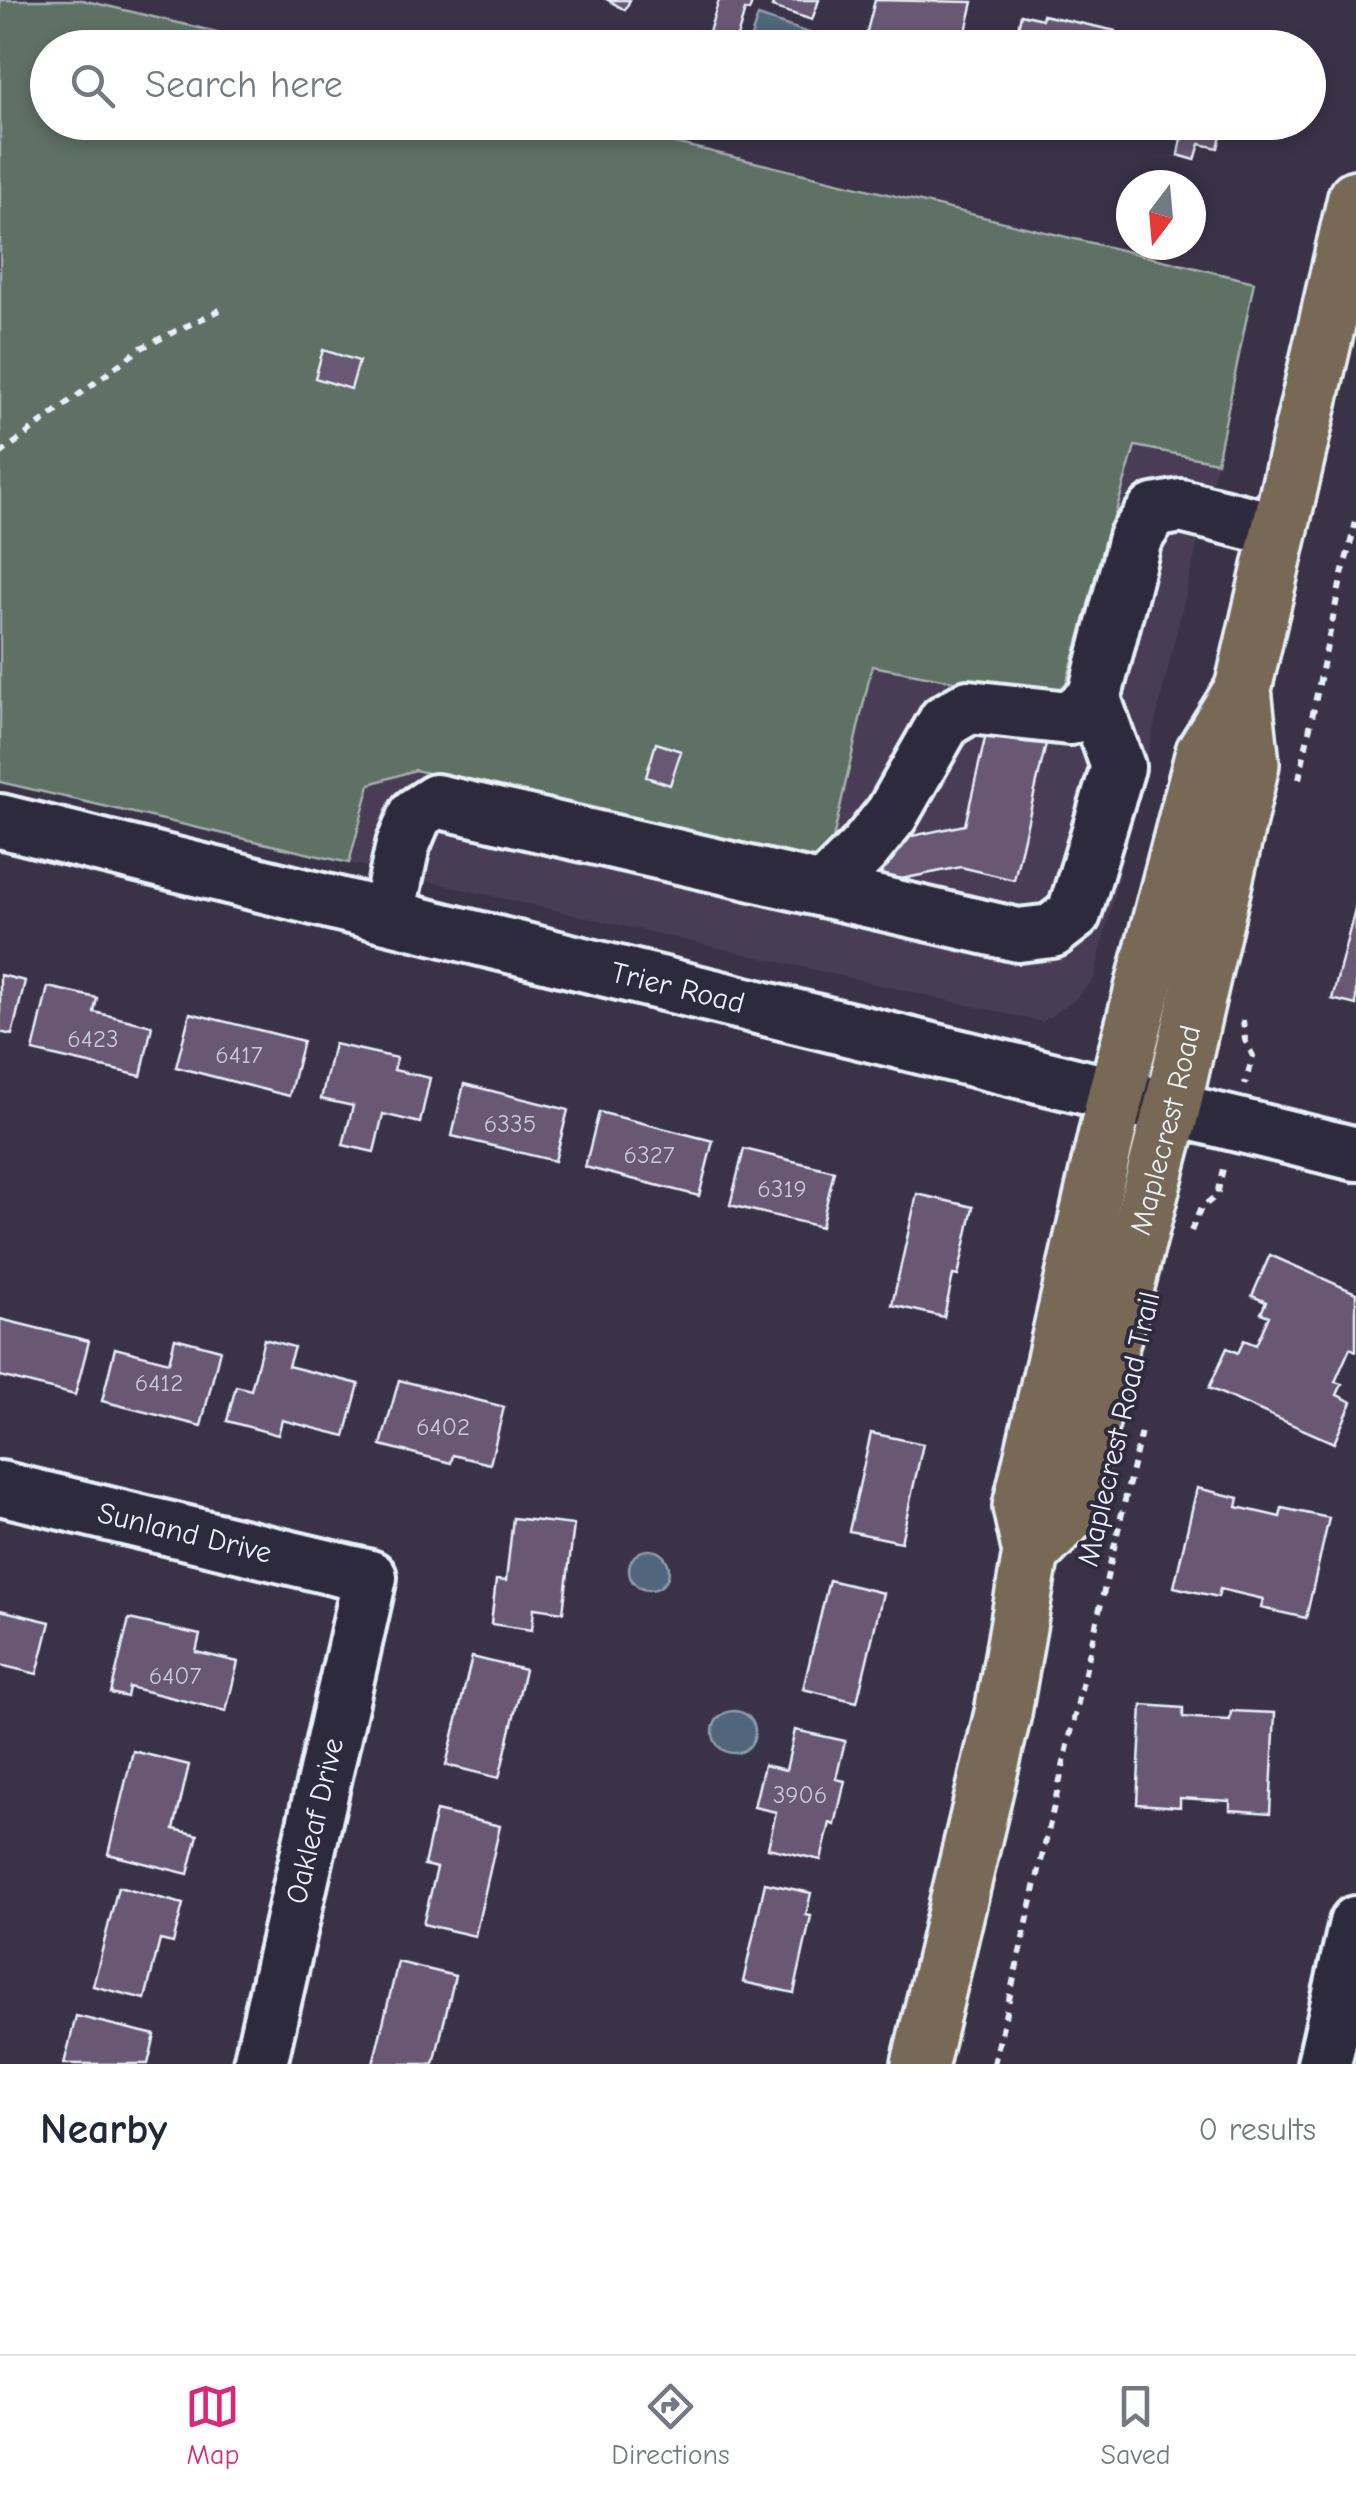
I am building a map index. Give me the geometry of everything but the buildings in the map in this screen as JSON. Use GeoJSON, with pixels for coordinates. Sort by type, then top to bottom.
{"type":"FeatureCollection","features":[{"type":"Feature","properties":{"kind":"main road","name":"Maplecrest Road"},"geometry":{"type":"LineString","coordinates":[[1031,1553],[1066,1518],[1172,1108],[1251,764],[1243,689],[1356,198]]}},
{"type":"Feature","properties":{"kind":"main road","name":"Maplecrest Road"},"geometry":{"type":"LineString","coordinates":[[920,2064],[1003,1712],[1031,1553],[1021,1508],[1116,1094],[1204,752],[1243,689]]}},
{"type":"Feature","properties":{"kind":"street"},"geometry":{"type":"LineString","coordinates":[[388,914],[403,845],[416,814],[436,800],[1018,935],[1052,931],[1074,914],[1118,767],[1094,699],[1135,538],[1154,510],[1180,506],[1278,530]]}},
{"type":"Feature","properties":{"kind":"street"},"geometry":{"type":"LineString","coordinates":[[823,890],[892,814],[945,721],[970,707],[1070,718],[1094,699]]}},
{"type":"Feature","properties":{"kind":"street","name":"Trier Road"},"geometry":{"type":"LineString","coordinates":[[0,821],[1356,1154]]}},
{"type":"Feature","properties":{"kind":"street","name":"Sunland Drive"},"geometry":{"type":"LineString","coordinates":[[0,1488],[370,1577]]}},
{"type":"Feature","properties":{"kind":"street","name":"Oakleaf Drive"},"geometry":{"type":"LineString","coordinates":[[260,2064],[370,1577]]}},
{"type":"Feature","properties":{"kind":"street"},"geometry":{"type":"LineString","coordinates":[[1324,2064],[1356,1922]]}},
{"type":"Feature","properties":{"kind":"path"},"geometry":{"type":"LineString","coordinates":[[0,454],[140,348],[222,309]]}},
{"type":"Feature","properties":{"kind":"path"},"geometry":{"type":"LineString","coordinates":[[1298,782],[1356,522]]}},
{"type":"Feature","properties":{"kind":"path"},"geometry":{"type":"LineString","coordinates":[[1187,1246],[1201,1208],[1218,1195],[1253,1056],[1245,1040],[1244,1012]]}},
{"type":"Feature","properties":{"kind":"path","name":"Maplecrest Road Trail"},"geometry":{"type":"LineString","coordinates":[[994,2064],[1142,1423]]}},
{"type":"Feature","properties":{"kind":"shaded area"},"geometry":{"type":"Polygon","coordinates":[[[1135,445],[1217,462],[1094,979],[1073,1001],[1042,1022],[349,863],[370,784],[415,770],[828,861],[872,666],[1060,701],[1135,445]]]}},
{"type":"Feature","properties":{"kind":"green space"},"geometry":{"type":"Polygon","coordinates":[[[0,0],[82,0],[208,30],[30,30],[30,140],[663,140],[1116,249],[1116,260],[1162,260],[1254,282],[1217,462],[1135,446],[1061,701],[872,666],[828,861],[415,770],[370,784],[349,863],[0,782],[0,0]]]}},
{"type":"Feature","properties":{"kind":"water"},"geometry":{"type":"Polygon","coordinates":[[[758,16],[800,30],[753,30],[758,16]]]}},
{"type":"Feature","properties":{"kind":"water"},"geometry":{"type":"Polygon","coordinates":[[[649,1550],[663,1556],[669,1570],[663,1584],[649,1590],[635,1584],[629,1570],[635,1556],[649,1550]]]}},
{"type":"Feature","properties":{"kind":"water"},"geometry":{"type":"Polygon","coordinates":[[[734,1711],[749,1717],[755,1732],[749,1747],[734,1753],[719,1747],[713,1732],[719,1717],[734,1711]]]}}]}
